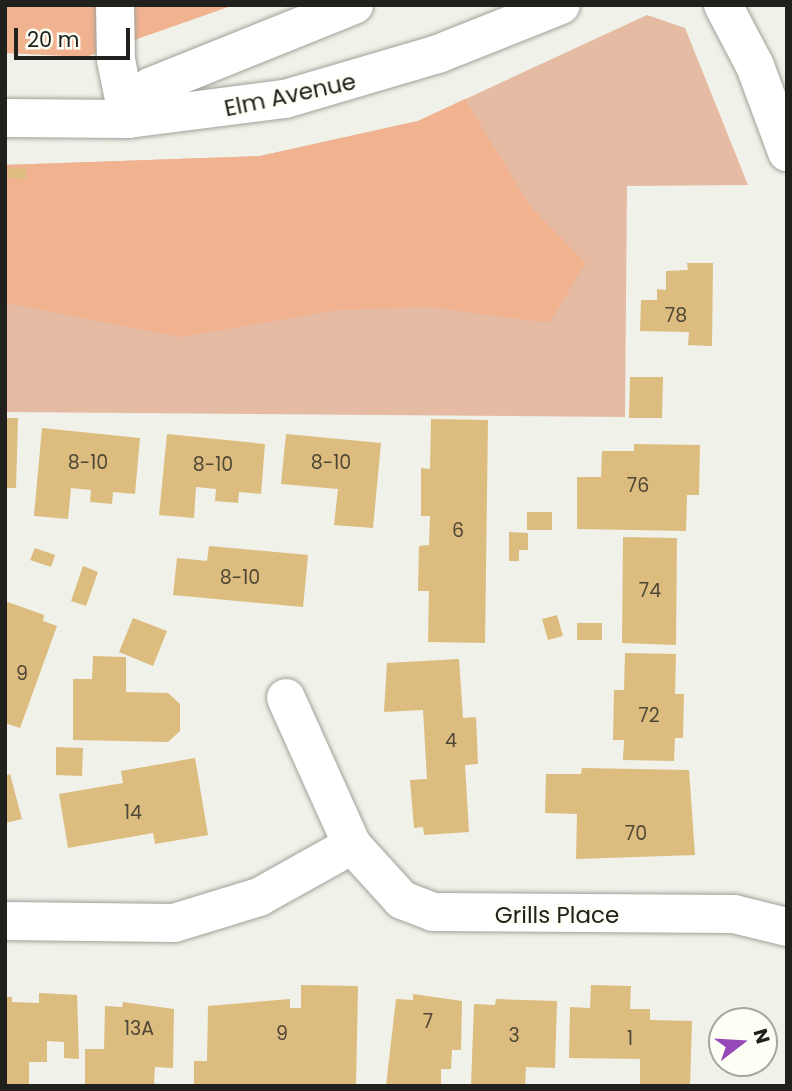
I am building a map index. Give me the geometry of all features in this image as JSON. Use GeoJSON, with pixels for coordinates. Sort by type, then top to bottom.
{"type":"FeatureCollection","features":[{"type":"Feature","properties":{"kind":"street"},"geometry":{"type":"LineString","coordinates":[[114,5],[116,60],[128,119]]}},
{"type":"Feature","properties":{"kind":"street"},"geometry":{"type":"LineString","coordinates":[[128,119],[150,87],[354,5]]}},
{"type":"Feature","properties":{"kind":"street","name":"Elm Avenue"},"geometry":{"type":"LineString","coordinates":[[5,118],[128,119],[203,113],[355,82],[561,5]]}},
{"type":"Feature","properties":{"kind":"street"},"geometry":{"type":"LineString","coordinates":[[723,5],[755,66],[787,152]]}},
{"type":"Feature","properties":{"kind":"street","name":"Grills Place"},"geometry":{"type":"LineString","coordinates":[[286,698],[352,845],[401,900],[433,912],[734,914],[787,928]]}},
{"type":"Feature","properties":{"kind":"street"},"geometry":{"type":"LineString","coordinates":[[5,921],[174,923],[259,897],[352,845]]}},
{"type":"Feature","properties":{"kind":"shaded area"},"geometry":{"type":"Polygon","coordinates":[[[5,5],[234,5],[86,57],[5,53],[5,5]]]}},
{"type":"Feature","properties":{"kind":"shaded area"},"geometry":{"type":"Polygon","coordinates":[[[647,15],[685,28],[748,185],[627,186],[625,417],[5,412],[5,165],[260,156],[418,121],[647,15]]]}},
{"type":"Feature","properties":{"kind":"shaded area"},"geometry":{"type":"Polygon","coordinates":[[[465,99],[530,206],[586,263],[549,323],[430,307],[338,310],[181,337],[5,303],[5,165],[260,156],[418,121],[465,99]]]}},
{"type":"Feature","properties":{"kind":"building"},"geometry":{"type":"Polygon","coordinates":[[[8,168],[26,169],[26,179],[8,178],[8,168]]]}},
{"type":"Feature","properties":{"kind":"building"},"geometry":{"type":"Polygon","coordinates":[[[687,263],[713,263],[712,346],[688,345],[689,332],[640,331],[641,300],[657,300],[657,289],[666,290],[666,271],[688,270],[687,263]]]}},
{"type":"Feature","properties":{"kind":"building"},"geometry":{"type":"Polygon","coordinates":[[[630,377],[663,377],[662,418],[629,418],[630,377]]]}},
{"type":"Feature","properties":{"kind":"building"},"geometry":{"type":"Polygon","coordinates":[[[5,418],[18,418],[16,488],[5,488],[5,418]]]}},
{"type":"Feature","properties":{"kind":"building"},"geometry":{"type":"Polygon","coordinates":[[[431,419],[488,420],[485,643],[428,642],[429,591],[418,591],[419,546],[429,545],[430,516],[421,516],[421,468],[430,469],[431,419]]]}},
{"type":"Feature","properties":{"kind":"building"},"geometry":{"type":"Polygon","coordinates":[[[42,428],[140,438],[135,494],[113,492],[112,504],[90,502],[91,490],[71,488],[68,519],[34,516],[42,428]]]}},
{"type":"Feature","properties":{"kind":"building"},"geometry":{"type":"Polygon","coordinates":[[[167,434],[265,444],[261,494],[239,492],[238,503],[215,501],[216,489],[196,487],[194,518],[159,515],[167,434]]]}},
{"type":"Feature","properties":{"kind":"building"},"geometry":{"type":"Polygon","coordinates":[[[286,434],[381,443],[373,528],[334,525],[338,489],[281,484],[286,434]]]}},
{"type":"Feature","properties":{"kind":"building"},"geometry":{"type":"Polygon","coordinates":[[[634,444],[700,445],[699,495],[687,495],[686,531],[577,529],[577,477],[601,477],[602,451],[634,451],[634,444]]]}},
{"type":"Feature","properties":{"kind":"building"},"geometry":{"type":"Polygon","coordinates":[[[527,512],[552,512],[552,530],[527,530],[527,512]]]}},
{"type":"Feature","properties":{"kind":"building"},"geometry":{"type":"Polygon","coordinates":[[[509,532],[528,533],[528,550],[519,550],[519,561],[509,561],[509,532]]]}},
{"type":"Feature","properties":{"kind":"building"},"geometry":{"type":"Polygon","coordinates":[[[623,537],[677,538],[676,645],[622,643],[623,537]]]}},
{"type":"Feature","properties":{"kind":"building"},"geometry":{"type":"Polygon","coordinates":[[[209,546],[308,555],[303,607],[173,595],[177,558],[207,561],[209,546]]]}},
{"type":"Feature","properties":{"kind":"building"},"geometry":{"type":"Polygon","coordinates":[[[35,548],[55,555],[51,567],[30,560],[35,548]]]}},
{"type":"Feature","properties":{"kind":"building"},"geometry":{"type":"Polygon","coordinates":[[[83,566],[98,572],[86,606],[71,601],[83,566]]]}},
{"type":"Feature","properties":{"kind":"building"},"geometry":{"type":"Polygon","coordinates":[[[5,601],[44,615],[43,621],[57,626],[20,728],[5,723],[5,601]]]}},
{"type":"Feature","properties":{"kind":"building"},"geometry":{"type":"Polygon","coordinates":[[[557,615],[563,636],[548,640],[542,619],[557,615]]]}},
{"type":"Feature","properties":{"kind":"building"},"geometry":{"type":"Polygon","coordinates":[[[133,618],[167,631],[153,666],[119,652],[133,618]]]}},
{"type":"Feature","properties":{"kind":"building"},"geometry":{"type":"Polygon","coordinates":[[[577,623],[602,623],[602,640],[577,640],[577,623]]]}},
{"type":"Feature","properties":{"kind":"building"},"geometry":{"type":"Polygon","coordinates":[[[625,653],[676,654],[675,694],[684,694],[683,738],[675,738],[674,761],[623,760],[624,740],[613,740],[614,690],[624,690],[625,653]]]}},
{"type":"Feature","properties":{"kind":"building"},"geometry":{"type":"Polygon","coordinates":[[[93,656],[126,657],[126,692],[168,693],[180,704],[180,731],[168,742],[73,740],[73,679],[92,679],[93,656]]]}},
{"type":"Feature","properties":{"kind":"building"},"geometry":{"type":"Polygon","coordinates":[[[459,659],[463,718],[476,717],[478,764],[465,765],[469,832],[424,835],[423,827],[414,828],[410,780],[427,779],[423,710],[384,712],[387,663],[459,659]]]}},
{"type":"Feature","properties":{"kind":"building"},"geometry":{"type":"Polygon","coordinates":[[[56,747],[83,748],[82,776],[56,775],[56,747]]]}},
{"type":"Feature","properties":{"kind":"building"},"geometry":{"type":"Polygon","coordinates":[[[195,758],[208,835],[155,844],[153,833],[68,848],[59,794],[123,783],[121,771],[195,758]]]}},
{"type":"Feature","properties":{"kind":"building"},"geometry":{"type":"Polygon","coordinates":[[[582,768],[689,770],[695,855],[576,859],[577,814],[545,813],[546,774],[581,774],[582,768]]]}},
{"type":"Feature","properties":{"kind":"building"},"geometry":{"type":"Polygon","coordinates":[[[10,774],[22,819],[5,823],[5,776],[10,774]]]}},
{"type":"Feature","properties":{"kind":"building"},"geometry":{"type":"Polygon","coordinates":[[[301,985],[358,986],[356,1086],[194,1086],[194,1061],[207,1061],[208,1006],[290,999],[290,1008],[301,1008],[301,985]]]}},
{"type":"Feature","properties":{"kind":"building"},"geometry":{"type":"Polygon","coordinates":[[[591,985],[631,986],[630,1009],[650,1009],[650,1020],[692,1021],[690,1086],[640,1086],[640,1059],[569,1058],[570,1007],[590,1008],[591,985]]]}},
{"type":"Feature","properties":{"kind":"building"},"geometry":{"type":"Polygon","coordinates":[[[39,993],[77,995],[79,1059],[64,1058],[64,1042],[47,1041],[47,1062],[29,1062],[29,1086],[5,1086],[5,997],[12,997],[12,1002],[39,1003],[39,993]]]}},
{"type":"Feature","properties":{"kind":"building"},"geometry":{"type":"Polygon","coordinates":[[[413,994],[462,1001],[461,1050],[452,1050],[451,1069],[441,1069],[441,1086],[386,1086],[396,999],[413,1000],[413,994]]]}},
{"type":"Feature","properties":{"kind":"building"},"geometry":{"type":"Polygon","coordinates":[[[496,999],[557,1001],[555,1068],[526,1067],[525,1086],[471,1086],[474,1004],[495,1005],[496,999]]]}},
{"type":"Feature","properties":{"kind":"building"},"geometry":{"type":"Polygon","coordinates":[[[123,1002],[174,1009],[173,1068],[155,1067],[154,1083],[161,1086],[85,1086],[85,1049],[104,1049],[105,1006],[122,1007],[123,1002]]]}}]}
